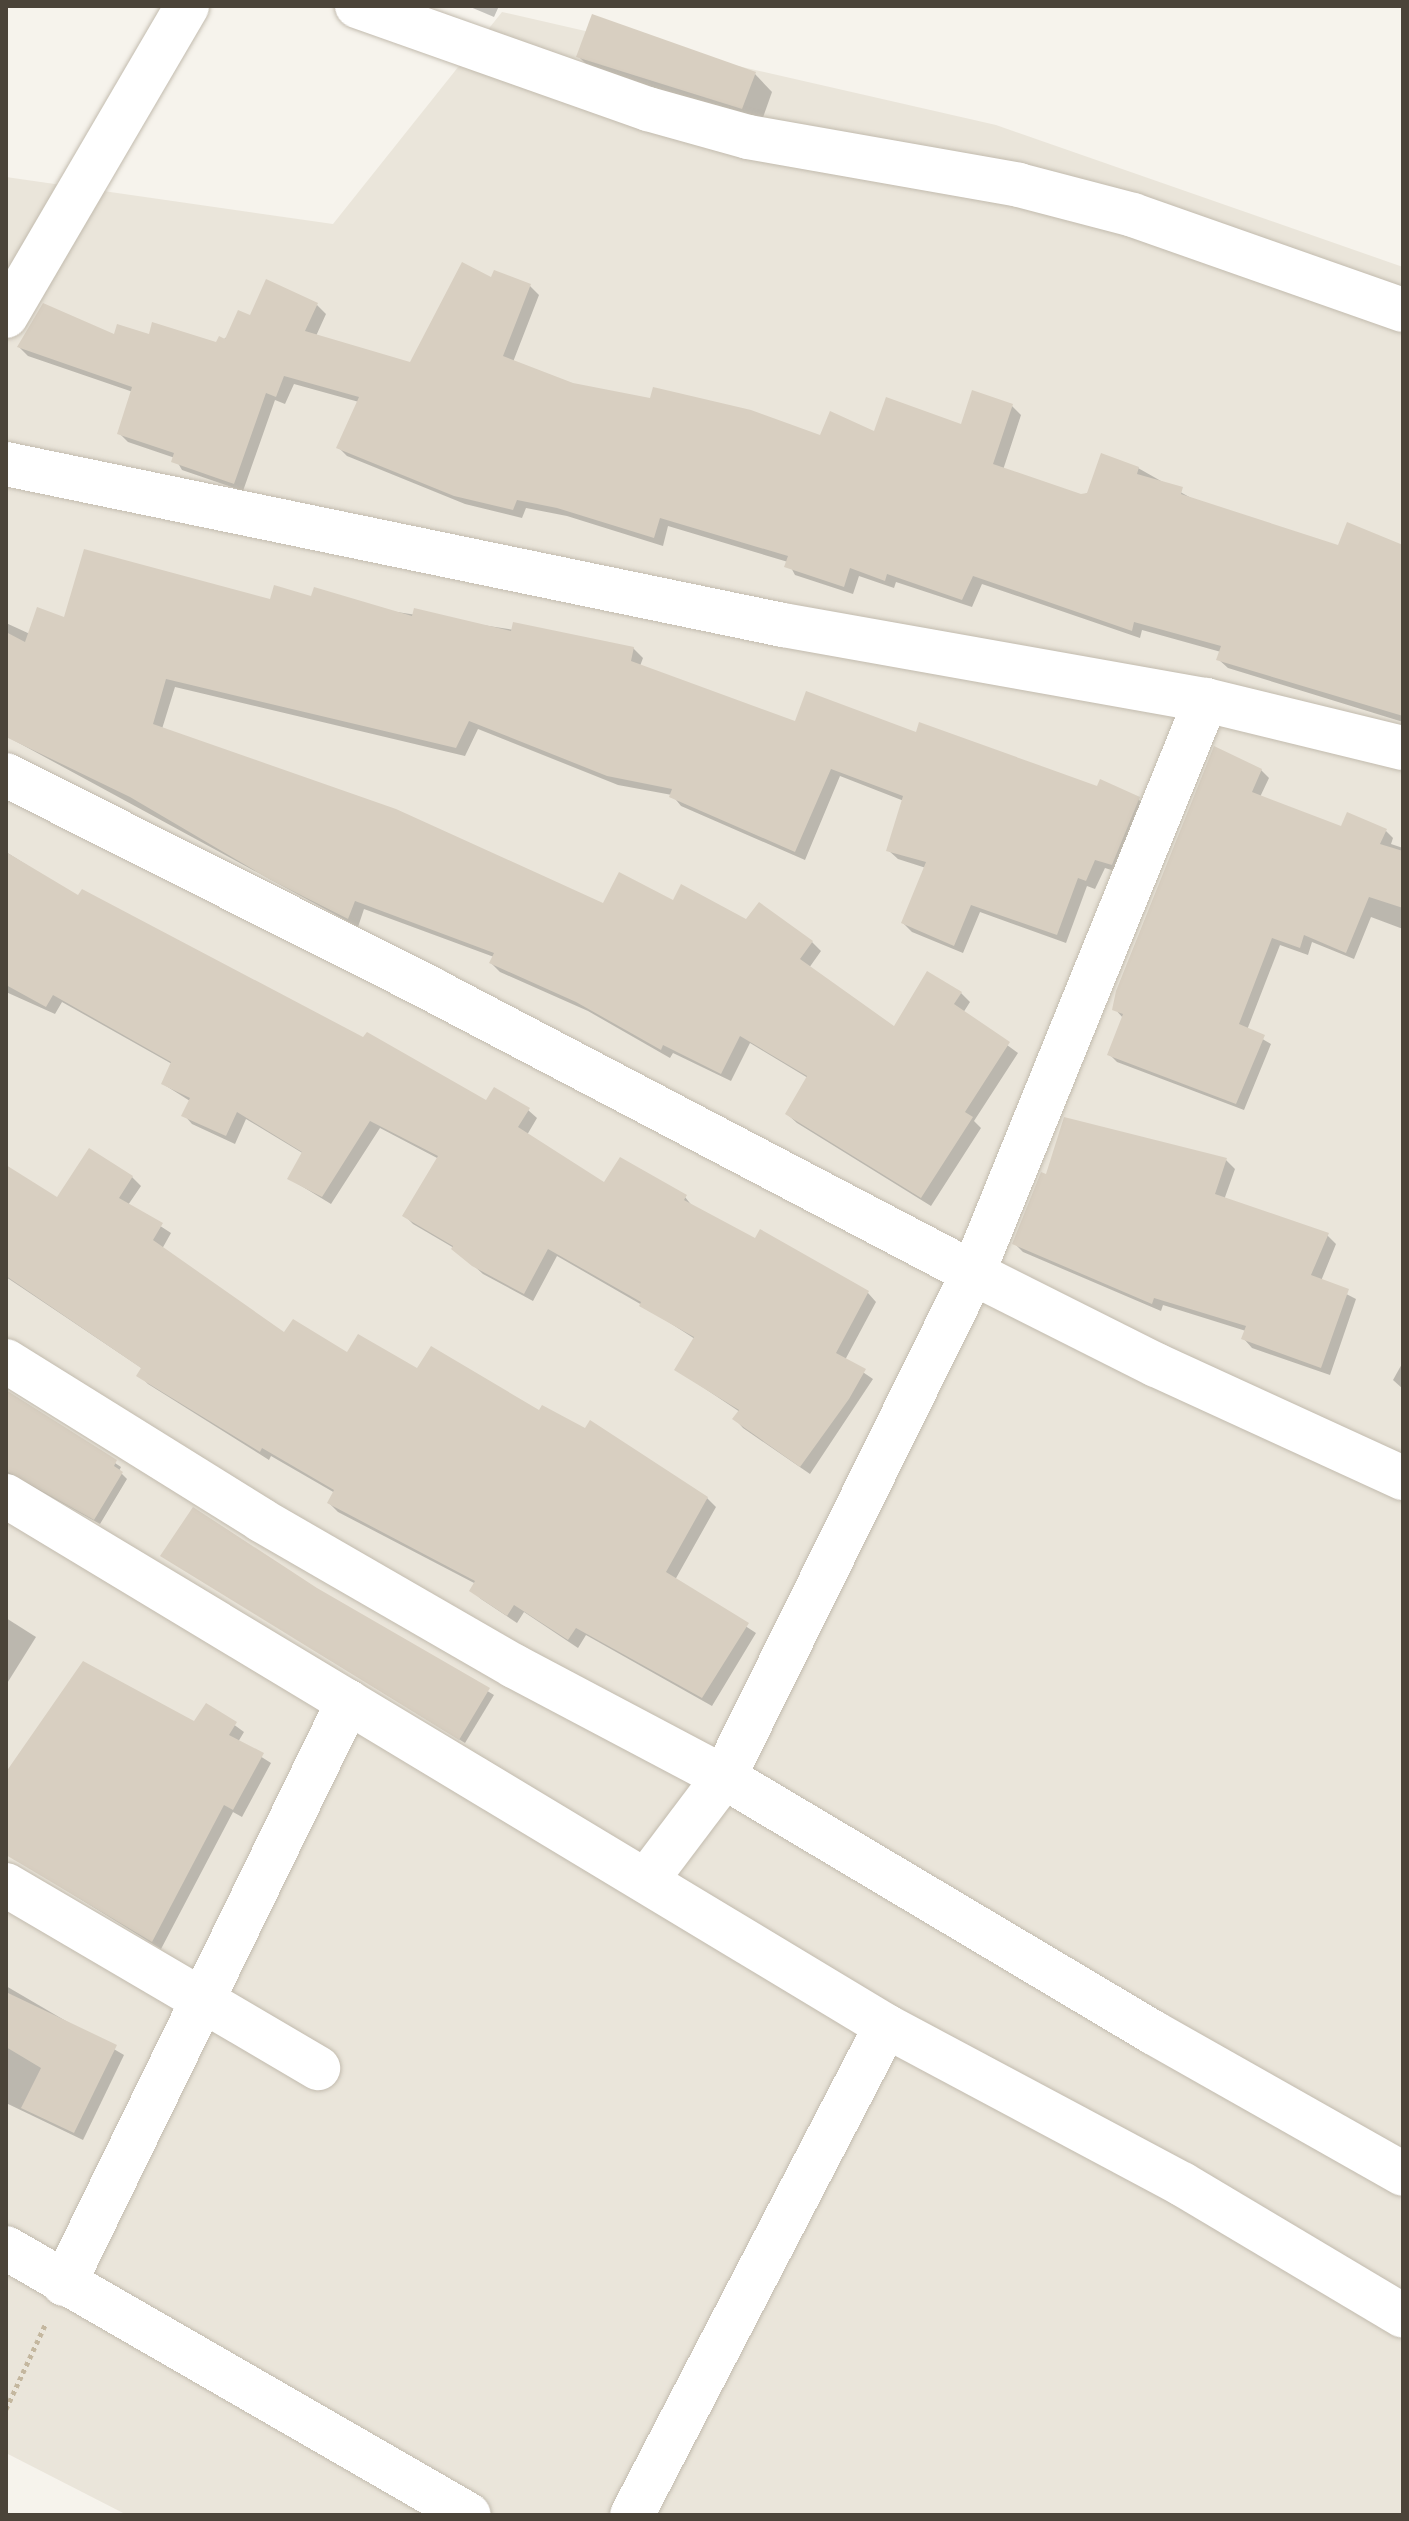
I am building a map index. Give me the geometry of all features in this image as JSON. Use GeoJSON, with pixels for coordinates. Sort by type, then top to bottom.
{"type":"FeatureCollection","features":[{"type":"Feature","properties":{"kind":"street"},"geometry":{"type":"LineString","coordinates":[[6,316],[187,6]]}},
{"type":"Feature","properties":{"kind":"street"},"geometry":{"type":"LineString","coordinates":[[357,6],[648,109],[748,137],[1019,185],[1119,211],[1403,310]]}},
{"type":"Feature","properties":{"kind":"street"},"geometry":{"type":"LineString","coordinates":[[6,464],[783,625],[1206,700],[1403,748]]}},
{"type":"Feature","properties":{"kind":"street"},"geometry":{"type":"LineString","coordinates":[[647,1879],[724,1777],[973,1273],[1206,700]]}},
{"type":"Feature","properties":{"kind":"street"},"geometry":{"type":"LineString","coordinates":[[6,775],[431,989],[973,1273],[1156,1365],[1403,1478]]}},
{"type":"Feature","properties":{"kind":"street"},"geometry":{"type":"LineString","coordinates":[[6,1361],[314,1551],[514,1666],[724,1777],[1154,2033],[1403,2174]]}},
{"type":"Feature","properties":{"kind":"street"},"geometry":{"type":"LineString","coordinates":[[6,1496],[647,1879],[886,2026],[1182,2184],[1403,2316]]}},
{"type":"Feature","properties":{"kind":"street"},"geometry":{"type":"LineString","coordinates":[[64,2284],[110,2180],[203,2003],[348,1702]]}},
{"type":"Feature","properties":{"kind":"street"},"geometry":{"type":"LineString","coordinates":[[6,1885],[318,2068]]}},
{"type":"Feature","properties":{"kind":"street"},"geometry":{"type":"LineString","coordinates":[[632,2515],[886,2026]]}},
{"type":"Feature","properties":{"kind":"street"},"geometry":{"type":"LineString","coordinates":[[6,2248],[469,2515]]}},
{"type":"Feature","properties":{"kind":"path"},"geometry":{"type":"LineString","coordinates":[[6,2409],[64,2284]]}},
{"type":"Feature","properties":{"kind":"shaded area"},"geometry":{"type":"Polygon","coordinates":[[[502,12],[996,125],[1403,267],[1403,2515],[127,2515],[6,2453],[6,177],[333,224],[502,12]]]}},
{"type":"Feature","properties":{"kind":"building"},"geometry":{"type":"Polygon","coordinates":[[[592,14],[756,72],[742,109],[576,57],[592,14]]]}},
{"type":"Feature","properties":{"kind":"building"},"geometry":{"type":"Polygon","coordinates":[[[462,262],[491,277],[494,270],[531,284],[503,356],[573,383],[650,398],[653,387],[751,410],[820,435],[830,411],[874,431],[886,397],[961,424],[972,390],[1013,404],[993,464],[1081,494],[1087,493],[1101,453],[1139,467],[1137,474],[1183,487],[1181,494],[1338,545],[1347,522],[1403,545],[1403,716],[1216,660],[1221,646],[1134,622],[1132,631],[973,576],[962,600],[887,574],[885,581],[850,568],[844,587],[784,567],[788,556],[660,518],[654,538],[557,508],[517,500],[513,510],[454,496],[336,448],[359,397],[284,376],[276,397],[266,393],[234,484],[171,462],[174,453],[117,434],[132,387],[17,347],[43,303],[114,334],[117,324],[149,334],[152,322],[216,342],[219,336],[225,339],[238,310],[250,315],[266,279],[318,303],[305,331],[410,362],[462,262]]]}},
{"type":"Feature","properties":{"kind":"building"},"geometry":{"type":"Polygon","coordinates":[[[84,549],[270,599],[274,585],[311,596],[314,587],[412,616],[414,608],[511,631],[513,622],[634,647],[631,661],[795,721],[806,691],[916,732],[919,722],[1097,786],[1100,779],[1140,797],[1112,865],[1095,860],[1086,881],[1078,878],[1057,935],[971,905],[954,946],[901,923],[926,862],[886,851],[903,796],[831,769],[795,852],[669,797],[672,789],[607,776],[469,721],[456,748],[166,679],[153,724],[396,809],[603,903],[619,872],[673,900],[681,884],[746,919],[759,902],[813,941],[800,959],[894,1026],[927,971],[962,992],[954,1004],[1010,1042],[965,1112],[973,1117],[921,1198],[785,1114],[807,1076],[740,1036],[721,1074],[663,1045],[661,1050],[576,1002],[489,963],[494,953],[355,901],[348,919],[269,879],[130,797],[6,737],[6,632],[25,642],[37,607],[64,617],[84,549]]]}},
{"type":"Feature","properties":{"kind":"building"},"geometry":{"type":"Polygon","coordinates":[[[1214,746],[1262,769],[1252,792],[1341,826],[1347,812],[1387,829],[1380,844],[1403,851],[1403,908],[1369,897],[1346,953],[1304,935],[1300,948],[1272,938],[1239,1024],[1265,1035],[1236,1104],[1107,1055],[1123,1014],[1112,1010],[1116,991],[1214,746]]]}},
{"type":"Feature","properties":{"kind":"building"},"geometry":{"type":"Polygon","coordinates":[[[6,852],[78,895],[82,889],[363,1037],[367,1032],[486,1100],[494,1087],[530,1108],[518,1127],[604,1182],[620,1157],[687,1195],[684,1200],[755,1238],[760,1229],[869,1291],[836,1353],[866,1369],[849,1399],[800,1467],[732,1419],[739,1410],[674,1370],[694,1337],[639,1306],[641,1302],[548,1249],[524,1294],[472,1266],[451,1249],[453,1246],[402,1216],[438,1156],[370,1121],[322,1197],[287,1179],[302,1152],[237,1112],[226,1136],[181,1116],[190,1098],[161,1084],[171,1062],[53,995],[46,1007],[6,985],[6,852]]]}},
{"type":"Feature","properties":{"kind":"building"},"geometry":{"type":"Polygon","coordinates":[[[1064,1117],[1227,1158],[1215,1194],[1329,1233],[1311,1275],[1349,1289],[1321,1368],[1241,1339],[1246,1326],[1154,1298],[1152,1304],[1012,1244],[1041,1172],[1046,1174],[1064,1117]]]}},
{"type":"Feature","properties":{"kind":"building"},"geometry":{"type":"Polygon","coordinates":[[[89,1148],[133,1176],[119,1198],[163,1223],[153,1240],[284,1332],[293,1319],[347,1352],[358,1334],[417,1368],[431,1346],[539,1410],[542,1405],[585,1428],[590,1420],[708,1497],[666,1572],[749,1623],[702,1698],[576,1628],[568,1640],[514,1605],[507,1616],[469,1591],[475,1581],[327,1503],[334,1490],[262,1448],[260,1452],[136,1376],[141,1368],[6,1276],[6,1165],[57,1197],[89,1148]]]}},
{"type":"Feature","properties":{"kind":"building"},"geometry":{"type":"Polygon","coordinates":[[[6,1390],[117,1460],[114,1466],[123,1472],[94,1520],[6,1471],[6,1390]]]}},
{"type":"Feature","properties":{"kind":"building"},"geometry":{"type":"Polygon","coordinates":[[[193,1507],[317,1588],[490,1688],[459,1740],[160,1556],[193,1507]]]}},
{"type":"Feature","properties":{"kind":"building"},"geometry":{"type":"Polygon","coordinates":[[[83,1661],[194,1721],[206,1703],[237,1722],[229,1735],[264,1753],[233,1810],[224,1805],[152,1942],[6,1855],[6,1772],[83,1661]]]}},
{"type":"Feature","properties":{"kind":"building"},"geometry":{"type":"Polygon","coordinates":[[[6,1992],[117,2045],[74,2133],[21,2108],[41,2068],[6,2047],[6,1992]]]}}]}
